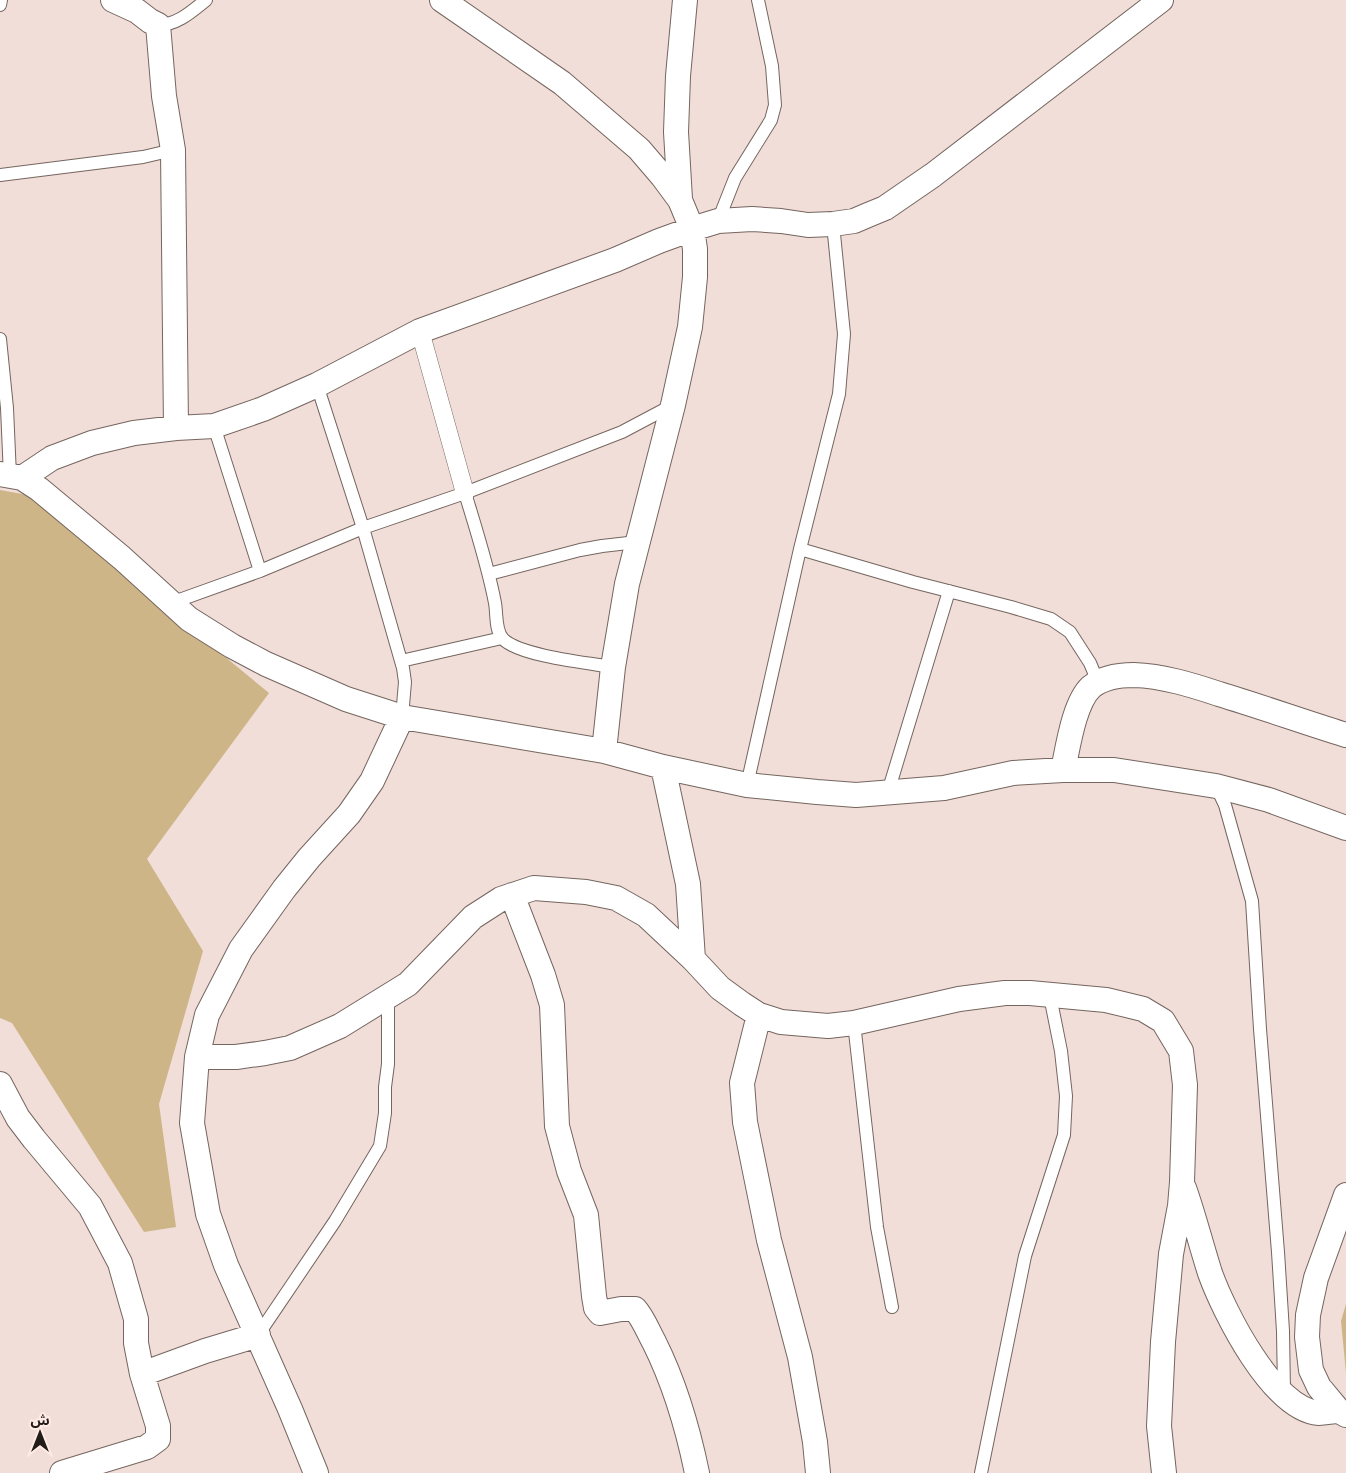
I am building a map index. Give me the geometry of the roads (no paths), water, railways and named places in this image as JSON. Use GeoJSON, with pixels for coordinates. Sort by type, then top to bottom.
{"type":"FeatureCollection","features":[{"type":"Feature","properties":{"kind":"street"},"geometry":{"type":"LineString","coordinates":[[113,0],[137,11],[158,25],[164,96],[173,150],[176,428]]}},
{"type":"Feature","properties":{"kind":"street"},"geometry":{"type":"LineString","coordinates":[[442,0],[562,83],[639,150],[664,177],[680,200],[692,229],[695,249],[695,277],[690,327],[673,405],[627,584],[613,667],[604,751]]}},
{"type":"Feature","properties":{"kind":"street"},"geometry":{"type":"LineString","coordinates":[[680,200],[676,132],[678,76],[686,0]]}},
{"type":"Feature","properties":{"kind":"street"},"geometry":{"type":"LineString","coordinates":[[11,476],[92,442],[134,433],[214,426],[263,409],[317,385],[420,331],[615,260],[659,241],[718,221],[752,219],[808,225],[854,221],[885,208],[933,175],[1161,0]]}},
{"type":"Feature","properties":{"kind":"street"},"geometry":{"type":"LineString","coordinates":[[420,331],[465,493]]}},
{"type":"Feature","properties":{"kind":"street"},"geometry":{"type":"LineString","coordinates":[[11,476],[39,489],[69,513],[189,619],[232,646],[266,664],[346,699],[402,717],[604,751],[663,767],[747,785],[856,795],[944,788],[1014,773],[1063,770],[1114,770],[1216,786],[1268,800],[1346,828]]}},
{"type":"Feature","properties":{"kind":"street"},"geometry":{"type":"LineString","coordinates":[[1063,770],[1075,716],[1089,688],[1098,682],[1116,676],[1133,675],[1166,679],[1276,711],[1346,736]]}},
{"type":"Feature","properties":{"kind":"street"},"geometry":{"type":"LineString","coordinates":[[316,1473],[258,1335],[226,1265],[208,1214],[192,1123],[197,1057],[208,1016],[242,949],[284,889],[349,814],[368,787],[402,717]]}},
{"type":"Feature","properties":{"kind":"street"},"geometry":{"type":"LineString","coordinates":[[663,767],[688,884],[693,959]]}},
{"type":"Feature","properties":{"kind":"street"},"geometry":{"type":"LineString","coordinates":[[197,1057],[236,1057],[290,1048],[340,1026],[408,984],[473,917],[500,899],[534,888],[586,892],[616,898],[646,915],[693,959],[720,988],[759,1014],[781,1022],[828,1026],[854,1023],[959,1000],[1005,993],[1030,993],[1106,1000],[1143,1009],[1163,1021],[1181,1051],[1185,1085],[1182,1182],[1171,1254],[1163,1342],[1159,1426],[1164,1473]]}},
{"type":"Feature","properties":{"kind":"street"},"geometry":{"type":"LineString","coordinates":[[512,895],[543,975],[552,1005],[557,1126],[569,1171],[586,1215],[596,1308],[600,1313],[621,1308],[635,1309],[646,1325],[667,1368],[697,1473]]}},
{"type":"Feature","properties":{"kind":"street"},"geometry":{"type":"LineString","coordinates":[[759,1014],[742,1083],[745,1122],[769,1240],[800,1356],[815,1442],[818,1473]]}},
{"type":"Feature","properties":{"kind":"street"},"geometry":{"type":"LineString","coordinates":[[0,1084],[18,1118],[28,1132],[90,1206],[120,1263],[136,1319],[136,1344],[142,1374],[158,1426],[158,1439],[147,1447],[62,1473]]}},
{"type":"Feature","properties":{"kind":"street"},"geometry":{"type":"LineString","coordinates":[[1182,1182],[1210,1273],[1223,1303],[1248,1350],[1268,1379],[1284,1395],[1300,1406],[1318,1413],[1342,1413]]}},
{"type":"Feature","properties":{"kind":"street"},"geometry":{"type":"LineString","coordinates":[[1342,1413],[1319,1387],[1311,1370],[1306,1337],[1308,1315],[1316,1278],[1346,1195]]}},
{"type":"Feature","properties":{"kind":"street"},"geometry":{"type":"LineString","coordinates":[[142,1374],[205,1351],[258,1335]]}},
{"type":"Feature","properties":{"kind":"lane"},"geometry":{"type":"LineString","coordinates":[[0,5],[1,0]]}},
{"type":"Feature","properties":{"kind":"lane"},"geometry":{"type":"LineString","coordinates":[[158,25],[176,22],[206,0]]}},
{"type":"Feature","properties":{"kind":"lane"},"geometry":{"type":"LineString","coordinates":[[718,221],[735,178],[771,120],[775,105],[772,66],[758,0]]}},
{"type":"Feature","properties":{"kind":"lane"},"geometry":{"type":"LineString","coordinates":[[0,175],[143,157],[173,150]]}},
{"type":"Feature","properties":{"kind":"lane"},"geometry":{"type":"LineString","coordinates":[[747,785],[800,549],[839,394],[844,334],[833,224]]}},
{"type":"Feature","properties":{"kind":"lane"},"geometry":{"type":"LineString","coordinates":[[0,339],[11,476]]}},
{"type":"Feature","properties":{"kind":"lane"},"geometry":{"type":"LineString","coordinates":[[317,385],[363,528],[401,661],[405,682],[402,717]]}},
{"type":"Feature","properties":{"kind":"lane"},"geometry":{"type":"LineString","coordinates":[[171,603],[260,571],[363,528],[465,493],[622,432],[673,405]]}},
{"type":"Feature","properties":{"kind":"lane"},"geometry":{"type":"LineString","coordinates":[[214,426],[260,571]]}},
{"type":"Feature","properties":{"kind":"lane"},"geometry":{"type":"LineString","coordinates":[[465,493],[489,574],[496,605],[498,630],[502,638],[511,645],[538,654],[613,667]]}},
{"type":"Feature","properties":{"kind":"lane"},"geometry":{"type":"LineString","coordinates":[[489,574],[580,550],[637,542]]}},
{"type":"Feature","properties":{"kind":"lane"},"geometry":{"type":"LineString","coordinates":[[800,549],[1051,619],[1070,632],[1082,647],[1098,682]]}},
{"type":"Feature","properties":{"kind":"lane"},"geometry":{"type":"LineString","coordinates":[[888,792],[949,591]]}},
{"type":"Feature","properties":{"kind":"lane"},"geometry":{"type":"LineString","coordinates":[[401,661],[502,638]]}},
{"type":"Feature","properties":{"kind":"lane"},"geometry":{"type":"LineString","coordinates":[[1216,786],[1225,805],[1252,902],[1260,1038],[1283,1331],[1284,1395]]}},
{"type":"Feature","properties":{"kind":"lane"},"geometry":{"type":"LineString","coordinates":[[981,1473],[1025,1256],[1064,1135],[1065,1087],[1061,1051],[1050,996]]}},
{"type":"Feature","properties":{"kind":"lane"},"geometry":{"type":"LineString","coordinates":[[258,1335],[335,1221],[380,1146],[385,1113],[385,1087],[388,1064],[388,997]]}},
{"type":"Feature","properties":{"kind":"lane"},"geometry":{"type":"LineString","coordinates":[[854,1023],[877,1226],[892,1307]]}}]}
